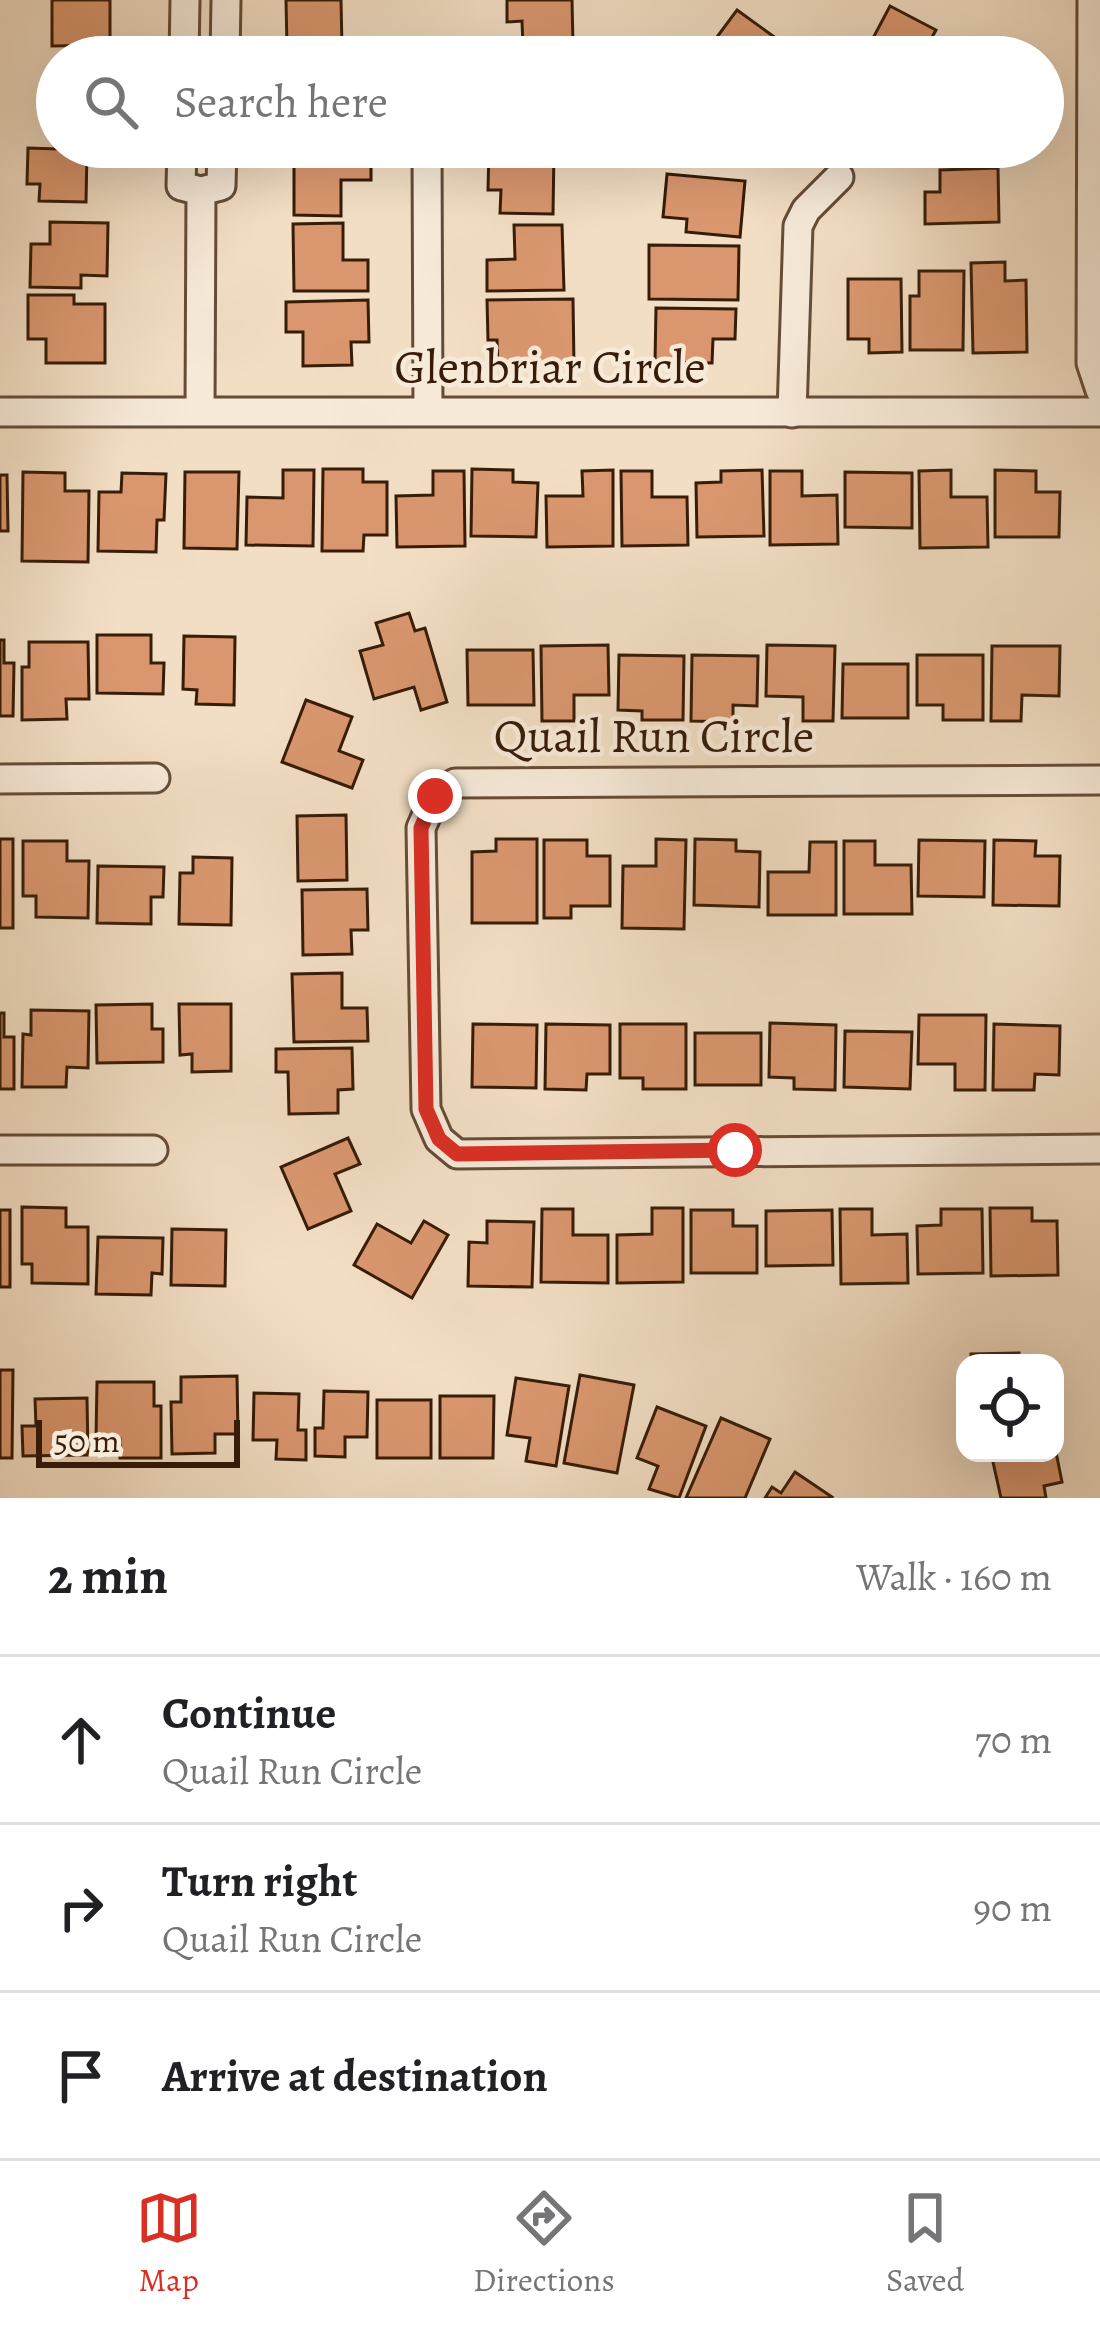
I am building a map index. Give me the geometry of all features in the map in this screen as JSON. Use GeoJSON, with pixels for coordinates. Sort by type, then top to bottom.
{"type":"FeatureCollection","features":[{"type":"Feature","properties":{"kind":"street"},"geometry":{"type":"LineString","coordinates":[[184,0],[184,36]]}},
{"type":"Feature","properties":{"kind":"street"},"geometry":{"type":"LineString","coordinates":[[225,36],[226,0]]}},
{"type":"Feature","properties":{"kind":"street"},"geometry":{"type":"LineString","coordinates":[[1092,0],[1091,363],[1100,390]]}},
{"type":"Feature","properties":{"kind":"street"},"geometry":{"type":"LineString","coordinates":[[192,168],[201,188],[200,411]]}},
{"type":"Feature","properties":{"kind":"street"},"geometry":{"type":"LineString","coordinates":[[201,188],[211,168]]}},
{"type":"Feature","properties":{"kind":"street"},"geometry":{"type":"LineString","coordinates":[[427,168],[428,411]]}},
{"type":"Feature","properties":{"kind":"street"},"geometry":{"type":"LineString","coordinates":[[792,413],[798,226],[806,209],[839,177]]}},
{"type":"Feature","properties":{"kind":"street","name":"Glenbriar Circle"},"geometry":{"type":"LineString","coordinates":[[0,412],[1100,412]]}},
{"type":"Feature","properties":{"kind":"street"},"geometry":{"type":"LineString","coordinates":[[0,779],[155,778]]}},
{"type":"Feature","properties":{"kind":"street","name":"Quail Run Circle"},"geometry":{"type":"LineString","coordinates":[[1100,780],[455,783],[435,796],[421,828],[426,1109],[439,1139],[457,1154],[1100,1149]]}},
{"type":"Feature","properties":{"kind":"street"},"geometry":{"type":"LineString","coordinates":[[0,1150],[153,1150]]}},
{"type":"Feature","properties":{"kind":"building"},"geometry":{"type":"Polygon","coordinates":[[[52,0],[110,0],[110,36],[52,36],[52,0]]]}},
{"type":"Feature","properties":{"kind":"building"},"geometry":{"type":"Polygon","coordinates":[[[286,0],[341,0],[342,36],[287,36],[286,0]]]}},
{"type":"Feature","properties":{"kind":"building"},"geometry":{"type":"Polygon","coordinates":[[[507,0],[572,0],[573,36],[523,36],[522,21],[507,22],[507,0]]]}},
{"type":"Feature","properties":{"kind":"building"},"geometry":{"type":"Polygon","coordinates":[[[890,6],[936,30],[933,36],[874,36],[890,6]]]}},
{"type":"Feature","properties":{"kind":"building"},"geometry":{"type":"Polygon","coordinates":[[[737,10],[773,36],[718,36],[737,10]]]}},
{"type":"Feature","properties":{"kind":"building"},"geometry":{"type":"Polygon","coordinates":[[[28,148],[36,148],[36,168],[87,168],[86,202],[39,201],[40,184],[27,184],[28,148]]]}},
{"type":"Feature","properties":{"kind":"building"},"geometry":{"type":"Polygon","coordinates":[[[294,168],[371,168],[371,180],[341,180],[341,216],[294,215],[294,168]]]}},
{"type":"Feature","properties":{"kind":"building"},"geometry":{"type":"Polygon","coordinates":[[[489,168],[554,168],[553,214],[500,213],[501,190],[488,190],[489,168]]]}},
{"type":"Feature","properties":{"kind":"building"},"geometry":{"type":"Polygon","coordinates":[[[998,168],[999,222],[925,224],[925,192],[940,192],[940,170],[998,168]]]}},
{"type":"Feature","properties":{"kind":"building"},"geometry":{"type":"Polygon","coordinates":[[[667,174],[745,181],[740,237],[686,232],[687,219],[663,217],[667,174]]]}},
{"type":"Feature","properties":{"kind":"building"},"geometry":{"type":"Polygon","coordinates":[[[50,222],[108,223],[107,276],[81,275],[81,288],[30,287],[31,244],[50,244],[50,222]]]}},
{"type":"Feature","properties":{"kind":"building"},"geometry":{"type":"Polygon","coordinates":[[[343,223],[343,260],[368,260],[368,291],[294,291],[293,224],[343,223]]]}},
{"type":"Feature","properties":{"kind":"building"},"geometry":{"type":"Polygon","coordinates":[[[514,225],[562,225],[564,290],[487,291],[487,260],[515,259],[514,225]]]}},
{"type":"Feature","properties":{"kind":"building"},"geometry":{"type":"Polygon","coordinates":[[[649,245],[739,246],[738,300],[649,299],[649,245]]]}},
{"type":"Feature","properties":{"kind":"building"},"geometry":{"type":"Polygon","coordinates":[[[1005,262],[1005,281],[1026,280],[1027,352],[973,353],[971,263],[1005,262]]]}},
{"type":"Feature","properties":{"kind":"building"},"geometry":{"type":"Polygon","coordinates":[[[919,271],[964,271],[963,350],[910,350],[910,296],[919,296],[919,271]]]}},
{"type":"Feature","properties":{"kind":"building"},"geometry":{"type":"Polygon","coordinates":[[[848,279],[901,279],[902,352],[869,353],[869,339],[848,339],[848,279]]]}},
{"type":"Feature","properties":{"kind":"building"},"geometry":{"type":"Polygon","coordinates":[[[28,295],[74,295],[74,304],[105,304],[105,363],[46,363],[46,339],[28,339],[28,295]]]}},
{"type":"Feature","properties":{"kind":"building"},"geometry":{"type":"Polygon","coordinates":[[[573,299],[574,366],[498,367],[497,340],[488,340],[487,300],[573,299]]]}},
{"type":"Feature","properties":{"kind":"building"},"geometry":{"type":"Polygon","coordinates":[[[368,300],[369,342],[351,342],[352,365],[303,366],[303,332],[286,332],[286,302],[368,300]]]}},
{"type":"Feature","properties":{"kind":"building"},"geometry":{"type":"Polygon","coordinates":[[[656,308],[736,309],[735,339],[713,339],[712,363],[655,362],[656,308]]]}},
{"type":"Feature","properties":{"kind":"building"},"geometry":{"type":"Polygon","coordinates":[[[323,469],[363,469],[363,482],[387,482],[387,535],[364,535],[363,551],[322,551],[323,469]]]}},
{"type":"Feature","properties":{"kind":"building"},"geometry":{"type":"Polygon","coordinates":[[[472,469],[513,470],[513,482],[538,483],[536,537],[471,536],[472,469]]]}},
{"type":"Feature","properties":{"kind":"building"},"geometry":{"type":"Polygon","coordinates":[[[283,470],[314,470],[313,546],[246,545],[247,497],[283,498],[283,470]]]}},
{"type":"Feature","properties":{"kind":"building"},"geometry":{"type":"Polygon","coordinates":[[[613,470],[613,546],[547,547],[546,496],[583,496],[582,471],[613,470]]]}},
{"type":"Feature","properties":{"kind":"building"},"geometry":{"type":"Polygon","coordinates":[[[762,470],[764,536],[697,537],[696,483],[721,482],[721,471],[762,470]]]}},
{"type":"Feature","properties":{"kind":"building"},"geometry":{"type":"Polygon","coordinates":[[[951,470],[951,497],[987,497],[988,547],[920,548],[919,471],[951,470]]]}},
{"type":"Feature","properties":{"kind":"building"},"geometry":{"type":"Polygon","coordinates":[[[995,470],[1036,471],[1036,492],[1060,492],[1059,537],[995,537],[995,470]]]}},
{"type":"Feature","properties":{"kind":"building"},"geometry":{"type":"Polygon","coordinates":[[[433,471],[464,471],[465,546],[397,547],[396,496],[433,495],[433,471]]]}},
{"type":"Feature","properties":{"kind":"building"},"geometry":{"type":"Polygon","coordinates":[[[621,471],[652,471],[652,497],[687,497],[688,545],[622,546],[621,471]]]}},
{"type":"Feature","properties":{"kind":"building"},"geometry":{"type":"Polygon","coordinates":[[[770,471],[802,471],[802,496],[837,495],[838,544],[770,545],[770,471]]]}},
{"type":"Feature","properties":{"kind":"building"},"geometry":{"type":"Polygon","coordinates":[[[23,472],[65,473],[65,491],[89,491],[88,562],[22,561],[23,472]]]}},
{"type":"Feature","properties":{"kind":"building"},"geometry":{"type":"Polygon","coordinates":[[[185,472],[239,472],[237,549],[184,548],[185,472]]]}},
{"type":"Feature","properties":{"kind":"building"},"geometry":{"type":"Polygon","coordinates":[[[845,472],[912,473],[912,528],[845,527],[845,472]]]}},
{"type":"Feature","properties":{"kind":"building"},"geometry":{"type":"Polygon","coordinates":[[[122,473],[166,474],[164,520],[157,520],[156,552],[98,551],[99,492],[121,492],[122,473]]]}},
{"type":"Feature","properties":{"kind":"building"},"geometry":{"type":"Polygon","coordinates":[[[0,475],[7,475],[8,531],[0,531],[0,475]]]}},
{"type":"Feature","properties":{"kind":"building"},"geometry":{"type":"Polygon","coordinates":[[[409,613],[415,631],[425,628],[447,702],[421,710],[414,687],[374,699],[360,651],[383,645],[376,623],[409,613]]]}},
{"type":"Feature","properties":{"kind":"building"},"geometry":{"type":"Polygon","coordinates":[[[97,635],[151,635],[151,663],[164,663],[163,694],[97,693],[97,635]]]}},
{"type":"Feature","properties":{"kind":"building"},"geometry":{"type":"Polygon","coordinates":[[[184,636],[235,637],[234,705],[196,704],[197,690],[183,689],[184,636]]]}},
{"type":"Feature","properties":{"kind":"building"},"geometry":{"type":"Polygon","coordinates":[[[0,640],[4,640],[4,663],[14,663],[13,716],[0,716],[0,640]]]}},
{"type":"Feature","properties":{"kind":"building"},"geometry":{"type":"Polygon","coordinates":[[[29,642],[88,642],[89,699],[66,699],[67,719],[22,720],[22,667],[29,667],[29,642]]]}},
{"type":"Feature","properties":{"kind":"building"},"geometry":{"type":"Polygon","coordinates":[[[608,645],[609,695],[574,695],[574,721],[542,721],[541,646],[608,645]]]}},
{"type":"Feature","properties":{"kind":"building"},"geometry":{"type":"Polygon","coordinates":[[[767,645],[835,646],[833,721],[803,721],[803,697],[766,696],[767,645]]]}},
{"type":"Feature","properties":{"kind":"building"},"geometry":{"type":"Polygon","coordinates":[[[992,646],[1060,646],[1059,696],[1022,695],[1021,721],[991,721],[992,646]]]}},
{"type":"Feature","properties":{"kind":"building"},"geometry":{"type":"Polygon","coordinates":[[[467,650],[533,650],[534,705],[468,705],[467,650]]]}},
{"type":"Feature","properties":{"kind":"building"},"geometry":{"type":"Polygon","coordinates":[[[619,655],[684,656],[683,720],[642,720],[642,711],[618,710],[619,655]]]}},
{"type":"Feature","properties":{"kind":"building"},"geometry":{"type":"Polygon","coordinates":[[[692,655],[758,656],[757,706],[733,705],[733,722],[691,721],[692,655]]]}},
{"type":"Feature","properties":{"kind":"building"},"geometry":{"type":"Polygon","coordinates":[[[917,655],[983,655],[983,720],[943,720],[943,705],[917,705],[917,655]]]}},
{"type":"Feature","properties":{"kind":"building"},"geometry":{"type":"Polygon","coordinates":[[[843,664],[908,664],[908,718],[842,718],[843,664]]]}},
{"type":"Feature","properties":{"kind":"building"},"geometry":{"type":"Polygon","coordinates":[[[306,700],[352,717],[339,751],[363,760],[352,788],[282,762],[306,700]]]}},
{"type":"Feature","properties":{"kind":"building"},"geometry":{"type":"Polygon","coordinates":[[[346,815],[347,880],[298,881],[297,816],[346,815]]]}},
{"type":"Feature","properties":{"kind":"building"},"geometry":{"type":"Polygon","coordinates":[[[0,839],[13,839],[13,928],[0,928],[0,839]]]}},
{"type":"Feature","properties":{"kind":"building"},"geometry":{"type":"Polygon","coordinates":[[[496,839],[537,839],[537,923],[472,923],[472,852],[496,851],[496,839]]]}},
{"type":"Feature","properties":{"kind":"building"},"geometry":{"type":"Polygon","coordinates":[[[656,839],[686,840],[684,929],[622,928],[623,866],[656,866],[656,839]]]}},
{"type":"Feature","properties":{"kind":"building"},"geometry":{"type":"Polygon","coordinates":[[[695,839],[736,840],[736,851],[760,852],[759,907],[694,905],[695,839]]]}},
{"type":"Feature","properties":{"kind":"building"},"geometry":{"type":"Polygon","coordinates":[[[544,840],[587,840],[587,856],[610,856],[610,906],[571,906],[571,918],[544,918],[544,840]]]}},
{"type":"Feature","properties":{"kind":"building"},"geometry":{"type":"Polygon","coordinates":[[[919,840],[985,841],[984,897],[918,896],[919,840]]]}},
{"type":"Feature","properties":{"kind":"building"},"geometry":{"type":"Polygon","coordinates":[[[994,840],[1036,841],[1035,856],[1060,856],[1059,906],[993,905],[994,840]]]}},
{"type":"Feature","properties":{"kind":"building"},"geometry":{"type":"Polygon","coordinates":[[[23,841],[67,841],[67,861],[89,861],[88,918],[36,917],[36,896],[23,896],[23,841]]]}},
{"type":"Feature","properties":{"kind":"building"},"geometry":{"type":"Polygon","coordinates":[[[844,841],[875,841],[875,865],[911,865],[912,914],[844,914],[844,841]]]}},
{"type":"Feature","properties":{"kind":"building"},"geometry":{"type":"Polygon","coordinates":[[[810,842],[836,842],[836,915],[768,915],[768,872],[809,872],[810,842]]]}},
{"type":"Feature","properties":{"kind":"building"},"geometry":{"type":"Polygon","coordinates":[[[193,857],[232,858],[231,925],[179,924],[180,873],[193,873],[193,857]]]}},
{"type":"Feature","properties":{"kind":"building"},"geometry":{"type":"Polygon","coordinates":[[[98,866],[164,867],[163,897],[151,897],[151,924],[97,923],[98,866]]]}},
{"type":"Feature","properties":{"kind":"building"},"geometry":{"type":"Polygon","coordinates":[[[367,889],[368,930],[351,930],[352,954],[303,955],[302,890],[367,889]]]}},
{"type":"Feature","properties":{"kind":"building"},"geometry":{"type":"Polygon","coordinates":[[[342,973],[342,1008],[367,1008],[368,1041],[294,1042],[292,974],[342,973]]]}},
{"type":"Feature","properties":{"kind":"building"},"geometry":{"type":"Polygon","coordinates":[[[152,1004],[152,1029],[163,1029],[163,1062],[97,1063],[96,1005],[152,1004]]]}},
{"type":"Feature","properties":{"kind":"building"},"geometry":{"type":"Polygon","coordinates":[[[179,1004],[231,1004],[231,1071],[192,1072],[192,1054],[180,1055],[179,1004]]]}},
{"type":"Feature","properties":{"kind":"building"},"geometry":{"type":"Polygon","coordinates":[[[31,1010],[89,1011],[88,1068],[67,1067],[66,1087],[22,1087],[23,1034],[31,1035],[31,1010]]]}},
{"type":"Feature","properties":{"kind":"building"},"geometry":{"type":"Polygon","coordinates":[[[0,1013],[4,1013],[4,1037],[14,1037],[14,1089],[0,1089],[0,1013]]]}},
{"type":"Feature","properties":{"kind":"building"},"geometry":{"type":"Polygon","coordinates":[[[919,1015],[986,1015],[985,1090],[955,1090],[955,1064],[918,1064],[919,1015]]]}},
{"type":"Feature","properties":{"kind":"building"},"geometry":{"type":"Polygon","coordinates":[[[770,1023],[836,1025],[835,1090],[794,1089],[794,1078],[769,1077],[770,1023]]]}},
{"type":"Feature","properties":{"kind":"building"},"geometry":{"type":"Polygon","coordinates":[[[473,1024],[537,1025],[536,1088],[472,1087],[473,1024]]]}},
{"type":"Feature","properties":{"kind":"building"},"geometry":{"type":"Polygon","coordinates":[[[546,1024],[610,1025],[610,1074],[587,1074],[586,1090],[545,1089],[546,1024]]]}},
{"type":"Feature","properties":{"kind":"building"},"geometry":{"type":"Polygon","coordinates":[[[620,1024],[686,1024],[686,1089],[643,1089],[643,1078],[620,1078],[620,1024]]]}},
{"type":"Feature","properties":{"kind":"building"},"geometry":{"type":"Polygon","coordinates":[[[994,1024],[1060,1026],[1059,1075],[1035,1074],[1034,1090],[993,1090],[994,1024]]]}},
{"type":"Feature","properties":{"kind":"building"},"geometry":{"type":"Polygon","coordinates":[[[845,1031],[912,1032],[910,1089],[844,1087],[845,1031]]]}},
{"type":"Feature","properties":{"kind":"building"},"geometry":{"type":"Polygon","coordinates":[[[695,1033],[761,1033],[761,1085],[695,1085],[695,1033]]]}},
{"type":"Feature","properties":{"kind":"building"},"geometry":{"type":"Polygon","coordinates":[[[352,1048],[353,1089],[338,1090],[338,1113],[289,1114],[288,1072],[276,1072],[276,1049],[352,1048]]]}},
{"type":"Feature","properties":{"kind":"building"},"geometry":{"type":"Polygon","coordinates":[[[348,1138],[360,1164],[335,1174],[351,1211],[308,1229],[281,1167],[348,1138]]]}},
{"type":"Feature","properties":{"kind":"building"},"geometry":{"type":"Polygon","coordinates":[[[22,1207],[66,1208],[66,1227],[88,1227],[88,1284],[32,1283],[32,1264],[22,1264],[22,1207]]]}},
{"type":"Feature","properties":{"kind":"building"},"geometry":{"type":"Polygon","coordinates":[[[652,1208],[683,1208],[683,1282],[617,1283],[617,1235],[652,1234],[652,1208]]]}},
{"type":"Feature","properties":{"kind":"building"},"geometry":{"type":"Polygon","coordinates":[[[990,1208],[1032,1208],[1032,1221],[1057,1221],[1058,1275],[991,1276],[990,1208]]]}},
{"type":"Feature","properties":{"kind":"building"},"geometry":{"type":"Polygon","coordinates":[[[542,1209],[573,1209],[573,1235],[608,1235],[608,1283],[541,1282],[542,1209]]]}},
{"type":"Feature","properties":{"kind":"building"},"geometry":{"type":"Polygon","coordinates":[[[840,1209],[872,1209],[872,1235],[907,1234],[908,1283],[841,1284],[840,1209]]]}},
{"type":"Feature","properties":{"kind":"building"},"geometry":{"type":"Polygon","coordinates":[[[941,1209],[982,1209],[983,1273],[918,1274],[917,1226],[941,1225],[941,1209]]]}},
{"type":"Feature","properties":{"kind":"building"},"geometry":{"type":"Polygon","coordinates":[[[0,1210],[10,1210],[10,1287],[0,1287],[0,1210]]]}},
{"type":"Feature","properties":{"kind":"building"},"geometry":{"type":"Polygon","coordinates":[[[691,1210],[733,1210],[733,1226],[757,1226],[757,1273],[691,1273],[691,1210]]]}},
{"type":"Feature","properties":{"kind":"building"},"geometry":{"type":"Polygon","coordinates":[[[832,1210],[833,1265],[766,1266],[766,1211],[832,1210]]]}},
{"type":"Feature","properties":{"kind":"building"},"geometry":{"type":"Polygon","coordinates":[[[424,1221],[448,1235],[412,1298],[354,1265],[377,1224],[411,1243],[424,1221]]]}},
{"type":"Feature","properties":{"kind":"building"},"geometry":{"type":"Polygon","coordinates":[[[487,1221],[534,1222],[532,1287],[468,1286],[469,1242],[487,1243],[487,1221]]]}},
{"type":"Feature","properties":{"kind":"building"},"geometry":{"type":"Polygon","coordinates":[[[172,1229],[226,1230],[225,1286],[171,1285],[172,1229]]]}},
{"type":"Feature","properties":{"kind":"building"},"geometry":{"type":"Polygon","coordinates":[[[98,1237],[163,1238],[162,1274],[152,1273],[151,1295],[96,1294],[98,1237]]]}},
{"type":"Feature","properties":{"kind":"building"},"geometry":{"type":"Polygon","coordinates":[[[0,1370],[13,1370],[12,1458],[0,1458],[0,1370]]]}},
{"type":"Feature","properties":{"kind":"building"},"geometry":{"type":"Polygon","coordinates":[[[580,1375],[634,1385],[617,1473],[564,1463],[580,1375]]]}},
{"type":"Feature","properties":{"kind":"building"},"geometry":{"type":"Polygon","coordinates":[[[237,1376],[238,1434],[215,1434],[215,1453],[172,1454],[171,1402],[181,1402],[181,1377],[237,1376]]]}},
{"type":"Feature","properties":{"kind":"building"},"geometry":{"type":"Polygon","coordinates":[[[516,1378],[569,1386],[556,1466],[526,1461],[530,1438],[507,1435],[516,1378]]]}},
{"type":"Feature","properties":{"kind":"building"},"geometry":{"type":"Polygon","coordinates":[[[97,1382],[154,1382],[154,1406],[161,1406],[161,1458],[120,1458],[120,1439],[96,1439],[97,1382]]]}},
{"type":"Feature","properties":{"kind":"building"},"geometry":{"type":"Polygon","coordinates":[[[324,1391],[368,1392],[367,1437],[345,1437],[345,1457],[315,1456],[315,1428],[323,1428],[324,1391]]]}},
{"type":"Feature","properties":{"kind":"building"},"geometry":{"type":"Polygon","coordinates":[[[254,1393],[299,1394],[298,1430],[306,1430],[306,1460],[276,1459],[277,1440],[253,1440],[254,1393]]]}},
{"type":"Feature","properties":{"kind":"building"},"geometry":{"type":"Polygon","coordinates":[[[440,1396],[494,1396],[493,1458],[440,1458],[440,1396]]]}},
{"type":"Feature","properties":{"kind":"building"},"geometry":{"type":"Polygon","coordinates":[[[87,1398],[88,1455],[23,1456],[22,1426],[36,1426],[35,1399],[87,1398]]]}},
{"type":"Feature","properties":{"kind":"building"},"geometry":{"type":"Polygon","coordinates":[[[377,1400],[431,1400],[431,1458],[377,1458],[377,1400]]]}},
{"type":"Feature","properties":{"kind":"building"},"geometry":{"type":"Polygon","coordinates":[[[657,1407],[706,1426],[679,1498],[649,1489],[658,1466],[637,1458],[657,1407]]]}},
{"type":"Feature","properties":{"kind":"building"},"geometry":{"type":"Polygon","coordinates":[[[721,1418],[770,1439],[745,1498],[686,1498],[721,1418]]]}},
{"type":"Feature","properties":{"kind":"building"},"geometry":{"type":"Polygon","coordinates":[[[993,1462],[1058,1462],[1062,1482],[1044,1486],[1046,1498],[1001,1498],[993,1462]]]}},
{"type":"Feature","properties":{"kind":"building"},"geometry":{"type":"Polygon","coordinates":[[[795,1472],[832,1497],[765,1498],[772,1487],[781,1493],[795,1472]]]}},
{"type":"Feature","properties":{"kind":"route"},"geometry":{"type":"LineString","coordinates":[[435,796],[421,828],[426,1109],[439,1139],[457,1154],[735,1150]]}}]}
